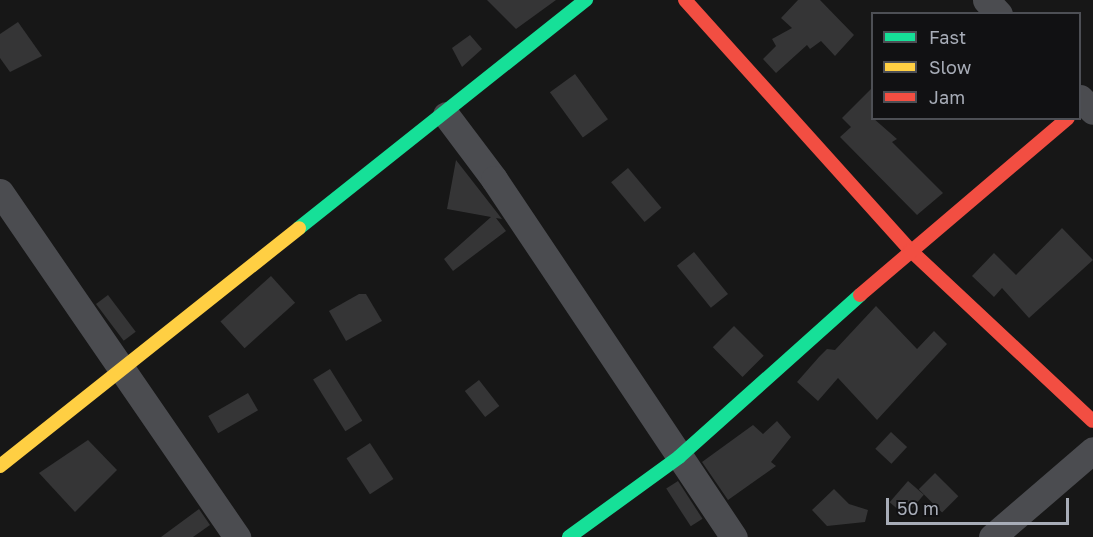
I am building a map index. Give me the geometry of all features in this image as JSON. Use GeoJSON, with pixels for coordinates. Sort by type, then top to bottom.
{"type":"FeatureCollection","features":[{"type":"Feature","properties":{"kind":"street"},"geometry":{"type":"LineString","coordinates":[[0,466],[121,367],[446,116],[586,0]]}},
{"type":"Feature","properties":{"kind":"street"},"geometry":{"type":"LineString","coordinates":[[685,0],[910,250],[1093,422]]}},
{"type":"Feature","properties":{"kind":"street"},"geometry":{"type":"LineString","coordinates":[[986,0],[997,12]]}},
{"type":"Feature","properties":{"kind":"street"},"geometry":{"type":"LineString","coordinates":[[446,116],[494,179],[734,537]]}},
{"type":"Feature","properties":{"kind":"street"},"geometry":{"type":"LineString","coordinates":[[569,537],[679,457],[910,250],[1066,120]]}},
{"type":"Feature","properties":{"kind":"street"},"geometry":{"type":"LineString","coordinates":[[0,192],[237,537]]}},
{"type":"Feature","properties":{"kind":"street"},"geometry":{"type":"LineString","coordinates":[[992,537],[1093,450]]}},
{"type":"Feature","properties":{"kind":"building"},"geometry":{"type":"Polygon","coordinates":[[[487,0],[556,0],[516,29],[487,0]]]}},
{"type":"Feature","properties":{"kind":"building"},"geometry":{"type":"Polygon","coordinates":[[[798,0],[820,0],[854,35],[835,56],[821,41],[810,49],[807,45],[776,73],[763,59],[776,46],[772,39],[792,28],[781,18],[798,0]]]}},
{"type":"Feature","properties":{"kind":"building"},"geometry":{"type":"Polygon","coordinates":[[[18,22],[42,56],[10,72],[0,58],[0,34],[18,22]]]}},
{"type":"Feature","properties":{"kind":"building"},"geometry":{"type":"Polygon","coordinates":[[[470,35],[482,49],[462,67],[452,48],[470,35]]]}},
{"type":"Feature","properties":{"kind":"building"},"geometry":{"type":"Polygon","coordinates":[[[575,74],[608,119],[583,138],[550,92],[575,74]]]}},
{"type":"Feature","properties":{"kind":"building"},"geometry":{"type":"Polygon","coordinates":[[[871,89],[871,120],[875,120],[897,139],[892,142],[943,193],[917,215],[840,137],[851,127],[842,118],[871,89]]]}},
{"type":"Feature","properties":{"kind":"building"},"geometry":{"type":"Polygon","coordinates":[[[456,160],[502,219],[496,218],[506,231],[453,271],[444,259],[491,217],[447,209],[456,160]]]}},
{"type":"Feature","properties":{"kind":"building"},"geometry":{"type":"Polygon","coordinates":[[[628,168],[661,208],[645,222],[611,182],[628,168]]]}},
{"type":"Feature","properties":{"kind":"building"},"geometry":{"type":"Polygon","coordinates":[[[1062,228],[1093,260],[1029,318],[1002,288],[994,297],[972,276],[994,253],[1016,275],[1062,228]]]}},
{"type":"Feature","properties":{"kind":"building"},"geometry":{"type":"Polygon","coordinates":[[[694,252],[728,294],[711,308],[677,266],[694,252]]]}},
{"type":"Feature","properties":{"kind":"building"},"geometry":{"type":"Polygon","coordinates":[[[271,276],[295,303],[245,348],[220,322],[271,276]]]}},
{"type":"Feature","properties":{"kind":"building"},"geometry":{"type":"Polygon","coordinates":[[[359,294],[366,294],[382,321],[346,341],[329,311],[359,294]]]}},
{"type":"Feature","properties":{"kind":"building"},"geometry":{"type":"Polygon","coordinates":[[[108,295],[136,332],[124,341],[96,304],[108,295]]]}},
{"type":"Feature","properties":{"kind":"building"},"geometry":{"type":"Polygon","coordinates":[[[876,306],[917,349],[934,331],[947,344],[877,420],[838,378],[818,401],[797,382],[827,349],[835,350],[876,306]]]}},
{"type":"Feature","properties":{"kind":"building"},"geometry":{"type":"Polygon","coordinates":[[[734,326],[764,356],[742,377],[713,347],[734,326]]]}},
{"type":"Feature","properties":{"kind":"building"},"geometry":{"type":"Polygon","coordinates":[[[330,369],[362,421],[345,431],[313,380],[330,369]]]}},
{"type":"Feature","properties":{"kind":"building"},"geometry":{"type":"Polygon","coordinates":[[[479,380],[499,406],[485,417],[465,391],[479,380]]]}},
{"type":"Feature","properties":{"kind":"building"},"geometry":{"type":"Polygon","coordinates":[[[248,393],[258,410],[218,433],[208,416],[248,393]]]}},
{"type":"Feature","properties":{"kind":"building"},"geometry":{"type":"Polygon","coordinates":[[[777,421],[791,437],[771,462],[776,466],[728,500],[702,462],[753,425],[763,434],[777,421]]]}},
{"type":"Feature","properties":{"kind":"building"},"geometry":{"type":"Polygon","coordinates":[[[891,432],[907,447],[891,464],[875,449],[891,432]]]}},
{"type":"Feature","properties":{"kind":"building"},"geometry":{"type":"Polygon","coordinates":[[[88,440],[117,470],[75,512],[39,473],[88,440]]]}},
{"type":"Feature","properties":{"kind":"building"},"geometry":{"type":"Polygon","coordinates":[[[370,443],[393,479],[370,494],[347,458],[370,443]]]}},
{"type":"Feature","properties":{"kind":"building"},"geometry":{"type":"Polygon","coordinates":[[[935,473],[958,496],[942,513],[919,489],[935,473]]]}},
{"type":"Feature","properties":{"kind":"building"},"geometry":{"type":"Polygon","coordinates":[[[678,481],[703,519],[691,526],[666,489],[678,481]]]}},
{"type":"Feature","properties":{"kind":"building"},"geometry":{"type":"Polygon","coordinates":[[[908,481],[924,495],[905,516],[890,502],[908,481]]]}},
{"type":"Feature","properties":{"kind":"building"},"geometry":{"type":"Polygon","coordinates":[[[834,489],[849,504],[868,510],[865,522],[827,526],[812,510],[834,489]]]}},
{"type":"Feature","properties":{"kind":"building"},"geometry":{"type":"Polygon","coordinates":[[[199,509],[210,525],[193,537],[161,537],[199,509]]]}},
{"type":"Feature","properties":{"kind":"traffic: fast"},"geometry":{"type":"LineString","coordinates":[[299,228],[586,0]]}},
{"type":"Feature","properties":{"kind":"traffic: fast"},"geometry":{"type":"LineString","coordinates":[[569,537],[679,457],[860,295]]}},
{"type":"Feature","properties":{"kind":"traffic: slow"},"geometry":{"type":"LineString","coordinates":[[0,466],[299,228]]}},
{"type":"Feature","properties":{"kind":"traffic: jam"},"geometry":{"type":"LineString","coordinates":[[685,0],[910,250],[1093,421]]}},
{"type":"Feature","properties":{"kind":"traffic: jam"},"geometry":{"type":"LineString","coordinates":[[860,295],[1066,120]]}}]}
